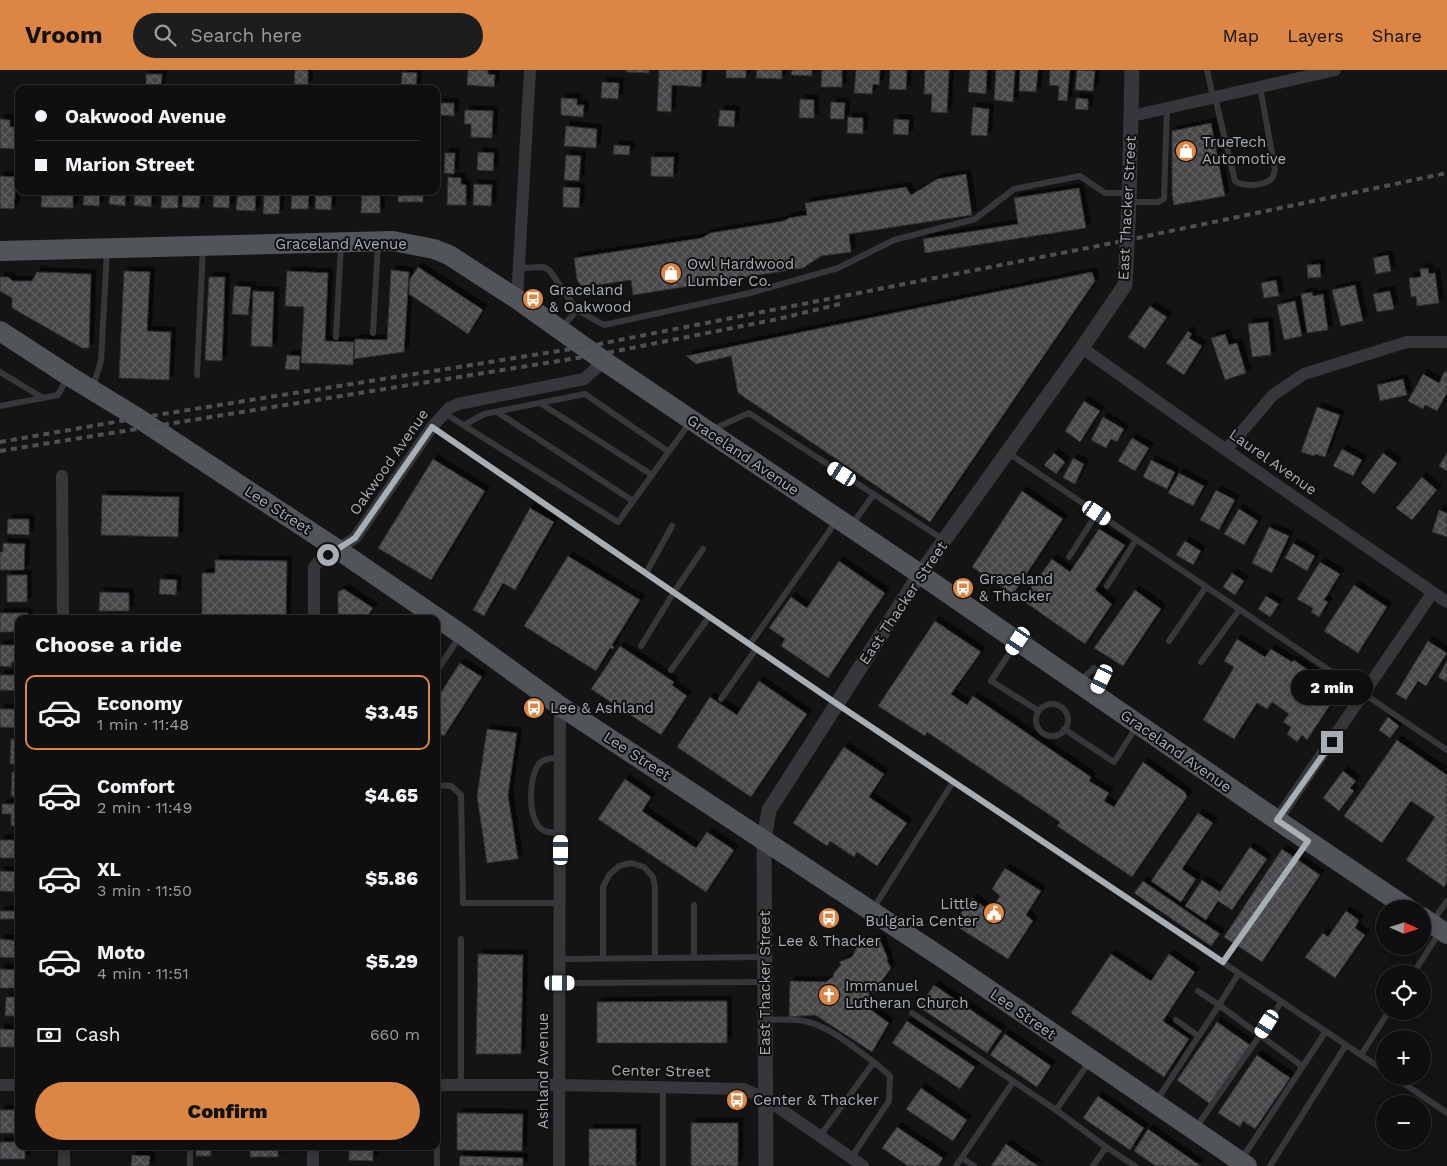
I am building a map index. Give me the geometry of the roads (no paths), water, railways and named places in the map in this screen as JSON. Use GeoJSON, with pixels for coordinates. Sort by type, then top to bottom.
{"type":"FeatureCollection","features":[{"type":"Feature","properties":{"kind":"main road","name":"Graceland Avenue"},"geometry":{"type":"LineString","coordinates":[[0,251],[378,242],[408,243],[434,249],[449,255],[920,574],[1396,900]]}},
{"type":"Feature","properties":{"kind":"main road","name":"Lee Street"},"geometry":{"type":"LineString","coordinates":[[0,331],[68,376],[138,418],[433,615]]}},
{"type":"Feature","properties":{"kind":"main road","name":"Lee Street"},"geometry":{"type":"LineString","coordinates":[[440,620],[560,706],[944,959],[1244,1164]]}},
{"type":"Feature","properties":{"kind":"street"},"geometry":{"type":"LineString","coordinates":[[516,299],[530,70]]}},
{"type":"Feature","properties":{"kind":"street","name":"East Thacker Street"},"geometry":{"type":"LineString","coordinates":[[766,1166],[764,840],[769,810],[920,574],[1125,285],[1132,70]]}},
{"type":"Feature","properties":{"kind":"street"},"geometry":{"type":"LineString","coordinates":[[1132,116],[1335,70]]}},
{"type":"Feature","properties":{"kind":"street"},"geometry":{"type":"LineString","coordinates":[[1226,450],[1273,395],[1304,374],[1408,342],[1447,342]]}},
{"type":"Feature","properties":{"kind":"street","name":"Laurel Avenue"},"geometry":{"type":"LineString","coordinates":[[1082,348],[1447,602]]}},
{"type":"Feature","properties":{"kind":"street","name":"Oakwood Avenue"},"geometry":{"type":"LineString","coordinates":[[314,615],[314,567],[319,561],[355,538],[432,427],[449,408],[458,404],[584,379],[604,361]]}},
{"type":"Feature","properties":{"kind":"street"},"geometry":{"type":"LineString","coordinates":[[62,476],[63,615]]}},
{"type":"Feature","properties":{"kind":"street"},"geometry":{"type":"LineString","coordinates":[[1277,820],[1433,592]]}},
{"type":"Feature","properties":{"kind":"street","name":"Ashland Avenue"},"geometry":{"type":"LineString","coordinates":[[559,1166],[561,959],[560,706]]}},
{"type":"Feature","properties":{"kind":"street"},"geometry":{"type":"LineString","coordinates":[[0,1085],[15,1085]]}},
{"type":"Feature","properties":{"kind":"street","name":"Center Street"},"geometry":{"type":"LineString","coordinates":[[440,1085],[559,1085],[744,1089],[766,1099],[863,1166]]}},
{"type":"Feature","properties":{"kind":"street"},"geometry":{"type":"LineString","coordinates":[[64,1150],[64,1166]]}},
{"type":"Feature","properties":{"kind":"street"},"geometry":{"type":"LineString","coordinates":[[313,1150],[313,1166]]}},
{"type":"Feature","properties":{"kind":"lane"},"geometry":{"type":"LineString","coordinates":[[1207,70],[1235,181],[1241,185],[1248,186],[1267,182],[1272,178],[1275,170],[1260,87]]}},
{"type":"Feature","properties":{"kind":"lane"},"geometry":{"type":"LineString","coordinates":[[518,268],[544,267],[550,271],[577,310],[604,325],[690,308],[838,268],[894,240],[975,219],[1014,189],[1080,176],[1105,193],[1158,202],[1164,199],[1167,108]]}},
{"type":"Feature","properties":{"kind":"lane"},"geometry":{"type":"LineString","coordinates":[[373,333],[378,242]]}},
{"type":"Feature","properties":{"kind":"lane"},"geometry":{"type":"LineString","coordinates":[[336,337],[342,243]]}},
{"type":"Feature","properties":{"kind":"lane"},"geometry":{"type":"LineString","coordinates":[[197,375],[203,246]]}},
{"type":"Feature","properties":{"kind":"lane"},"geometry":{"type":"LineString","coordinates":[[92,390],[101,361],[107,248]]}},
{"type":"Feature","properties":{"kind":"lane"},"geometry":{"type":"LineString","coordinates":[[561,330],[577,310]]}},
{"type":"Feature","properties":{"kind":"lane"},"geometry":{"type":"LineString","coordinates":[[0,372],[43,398]]}},
{"type":"Feature","properties":{"kind":"lane"},"geometry":{"type":"LineString","coordinates":[[0,406],[58,395],[68,376]]}},
{"type":"Feature","properties":{"kind":"lane"},"geometry":{"type":"LineString","coordinates":[[464,425],[484,414],[586,394],[669,452]]}},
{"type":"Feature","properties":{"kind":"lane"},"geometry":{"type":"LineString","coordinates":[[540,403],[652,476]]}},
{"type":"Feature","properties":{"kind":"lane"},"geometry":{"type":"LineString","coordinates":[[497,412],[633,501]]}},
{"type":"Feature","properties":{"kind":"lane"},"geometry":{"type":"LineString","coordinates":[[444,413],[618,522],[669,452],[700,426],[749,413],[944,540]]}},
{"type":"Feature","properties":{"kind":"lane"},"geometry":{"type":"LineString","coordinates":[[432,427],[837,704],[1376,1065]]}},
{"type":"Feature","properties":{"kind":"lane"},"geometry":{"type":"LineString","coordinates":[[1007,452],[1447,750]]}},
{"type":"Feature","properties":{"kind":"lane"},"geometry":{"type":"LineString","coordinates":[[721,699],[753,647],[844,523],[874,494]]}},
{"type":"Feature","properties":{"kind":"lane"},"geometry":{"type":"LineString","coordinates":[[1068,557],[1097,513]]}},
{"type":"Feature","properties":{"kind":"lane"},"geometry":{"type":"LineString","coordinates":[[646,573],[672,526]]}},
{"type":"Feature","properties":{"kind":"lane"},"geometry":{"type":"LineString","coordinates":[[1107,586],[1136,540]]}},
{"type":"Feature","properties":{"kind":"lane"},"geometry":{"type":"LineString","coordinates":[[641,646],[703,549]]}},
{"type":"Feature","properties":{"kind":"lane"},"geometry":{"type":"LineString","coordinates":[[1169,641],[1206,587]]}},
{"type":"Feature","properties":{"kind":"lane"},"geometry":{"type":"LineString","coordinates":[[1201,662],[1239,610]]}},
{"type":"Feature","properties":{"kind":"lane"},"geometry":{"type":"LineString","coordinates":[[671,670],[709,616]]}},
{"type":"Feature","properties":{"kind":"lane"},"geometry":{"type":"LineString","coordinates":[[440,666],[461,634]]}},
{"type":"Feature","properties":{"kind":"lane"},"geometry":{"type":"LineString","coordinates":[[1018,641],[991,681],[1039,711]]}},
{"type":"Feature","properties":{"kind":"lane"},"geometry":{"type":"LineString","coordinates":[[1052,704],[1061,707],[1067,715],[1067,725],[1064,730],[1052,736],[1043,733],[1036,720],[1039,711],[1052,704]]}},
{"type":"Feature","properties":{"kind":"lane"},"geometry":{"type":"LineString","coordinates":[[1064,730],[1114,762],[1138,725]]}},
{"type":"Feature","properties":{"kind":"lane"},"geometry":{"type":"LineString","coordinates":[[560,758],[547,759],[539,764],[530,783],[532,812],[538,826],[545,831],[561,832]]}},
{"type":"Feature","properties":{"kind":"lane"},"geometry":{"type":"LineString","coordinates":[[871,912],[953,782]]}},
{"type":"Feature","properties":{"kind":"lane"},"geometry":{"type":"LineString","coordinates":[[440,785],[451,786],[461,795],[463,903],[561,903]]}},
{"type":"Feature","properties":{"kind":"lane"},"geometry":{"type":"LineString","coordinates":[[1223,962],[1308,841]]}},
{"type":"Feature","properties":{"kind":"lane"},"geometry":{"type":"LineString","coordinates":[[603,959],[603,887],[609,875],[618,866],[631,863],[644,868],[653,877],[655,888],[655,957]]}},
{"type":"Feature","properties":{"kind":"lane"},"geometry":{"type":"LineString","coordinates":[[1417,965],[1447,901]]}},
{"type":"Feature","properties":{"kind":"lane"},"geometry":{"type":"LineString","coordinates":[[694,905],[694,957]]}},
{"type":"Feature","properties":{"kind":"lane"},"geometry":{"type":"LineString","coordinates":[[461,939],[461,1085]]}},
{"type":"Feature","properties":{"kind":"lane"},"geometry":{"type":"LineString","coordinates":[[561,959],[765,957]]}},
{"type":"Feature","properties":{"kind":"lane"},"geometry":{"type":"LineString","coordinates":[[1155,1104],[1239,973]]}},
{"type":"Feature","properties":{"kind":"lane"},"geometry":{"type":"LineString","coordinates":[[560,983],[765,982]]}},
{"type":"Feature","properties":{"kind":"lane"},"geometry":{"type":"LineString","coordinates":[[1198,991],[1302,1066]]}},
{"type":"Feature","properties":{"kind":"lane"},"geometry":{"type":"LineString","coordinates":[[1194,1130],[1281,1002]]}},
{"type":"Feature","properties":{"kind":"lane"},"geometry":{"type":"LineString","coordinates":[[912,1013],[1135,1166]]}},
{"type":"Feature","properties":{"kind":"lane"},"geometry":{"type":"LineString","coordinates":[[765,1020],[807,1021],[824,1028],[874,1062],[890,1076],[889,1101],[851,1158]]}},
{"type":"Feature","properties":{"kind":"lane"},"geometry":{"type":"LineString","coordinates":[[1176,1020],[1198,1036]]}},
{"type":"Feature","properties":{"kind":"lane"},"geometry":{"type":"LineString","coordinates":[[1361,1055],[1383,1020]]}},
{"type":"Feature","properties":{"kind":"lane"},"geometry":{"type":"LineString","coordinates":[[1244,1164],[1302,1066],[1326,1031]]}},
{"type":"Feature","properties":{"kind":"lane"},"geometry":{"type":"LineString","coordinates":[[1270,1166],[1346,1045]]}},
{"type":"Feature","properties":{"kind":"lane"},"geometry":{"type":"LineString","coordinates":[[1056,1110],[1090,1060]]}},
{"type":"Feature","properties":{"kind":"lane"},"geometry":{"type":"LineString","coordinates":[[820,1136],[874,1062]]}},
{"type":"Feature","properties":{"kind":"lane"},"geometry":{"type":"LineString","coordinates":[[956,1166],[1013,1082]]}},
{"type":"Feature","properties":{"kind":"lane"},"geometry":{"type":"LineString","coordinates":[[1406,1085],[1447,1113]]}},
{"type":"Feature","properties":{"kind":"lane"},"geometry":{"type":"LineString","coordinates":[[663,1087],[663,1166]]}},
{"type":"Feature","properties":{"kind":"lane"},"geometry":{"type":"LineString","coordinates":[[1093,1166],[1106,1147]]}},
{"type":"Feature","properties":{"kind":"lane"},"geometry":{"type":"LineString","coordinates":[[190,1150],[190,1166]]}},
{"type":"Feature","properties":{"kind":"lane"},"geometry":{"type":"LineString","coordinates":[[437,1150],[437,1166]]}},
{"type":"Feature","properties":{"kind":"lane"},"geometry":{"type":"LineString","coordinates":[[962,1158],[974,1166]]}},
{"type":"Feature","properties":{"kind":"railway"},"geometry":{"type":"LineString","coordinates":[[0,442],[138,418],[584,347],[1128,240],[1447,173]]}},
{"type":"Feature","properties":{"kind":"railway"},"geometry":{"type":"LineString","coordinates":[[0,451],[596,355],[778,319],[840,304]]}},
{"type":"Feature","properties":{"kind":"place","name":"TrueTech Automotive"},"geometry":{"type":"Point","coordinates":[1186,151]}},
{"type":"Feature","properties":{"kind":"place","name":"Owl Hardwood Lumber Co."},"geometry":{"type":"Point","coordinates":[671,273]}},
{"type":"Feature","properties":{"kind":"place","name":"Graceland & Oakwood"},"geometry":{"type":"Point","coordinates":[533,299]}},
{"type":"Feature","properties":{"kind":"place","name":"Graceland & Thacker"},"geometry":{"type":"Point","coordinates":[963,588]}},
{"type":"Feature","properties":{"kind":"place","name":"Lee & Ashland"},"geometry":{"type":"Point","coordinates":[534,708]}},
{"type":"Feature","properties":{"kind":"place","name":"Little Bulgaria Center"},"geometry":{"type":"Point","coordinates":[994,913]}},
{"type":"Feature","properties":{"kind":"place","name":"Lee & Thacker"},"geometry":{"type":"Point","coordinates":[829,918]}},
{"type":"Feature","properties":{"kind":"place","name":"Immanuel Lutheran Church"},"geometry":{"type":"Point","coordinates":[829,995]}},
{"type":"Feature","properties":{"kind":"place","name":"Center & Thacker"},"geometry":{"type":"Point","coordinates":[737,1100]}}]}
